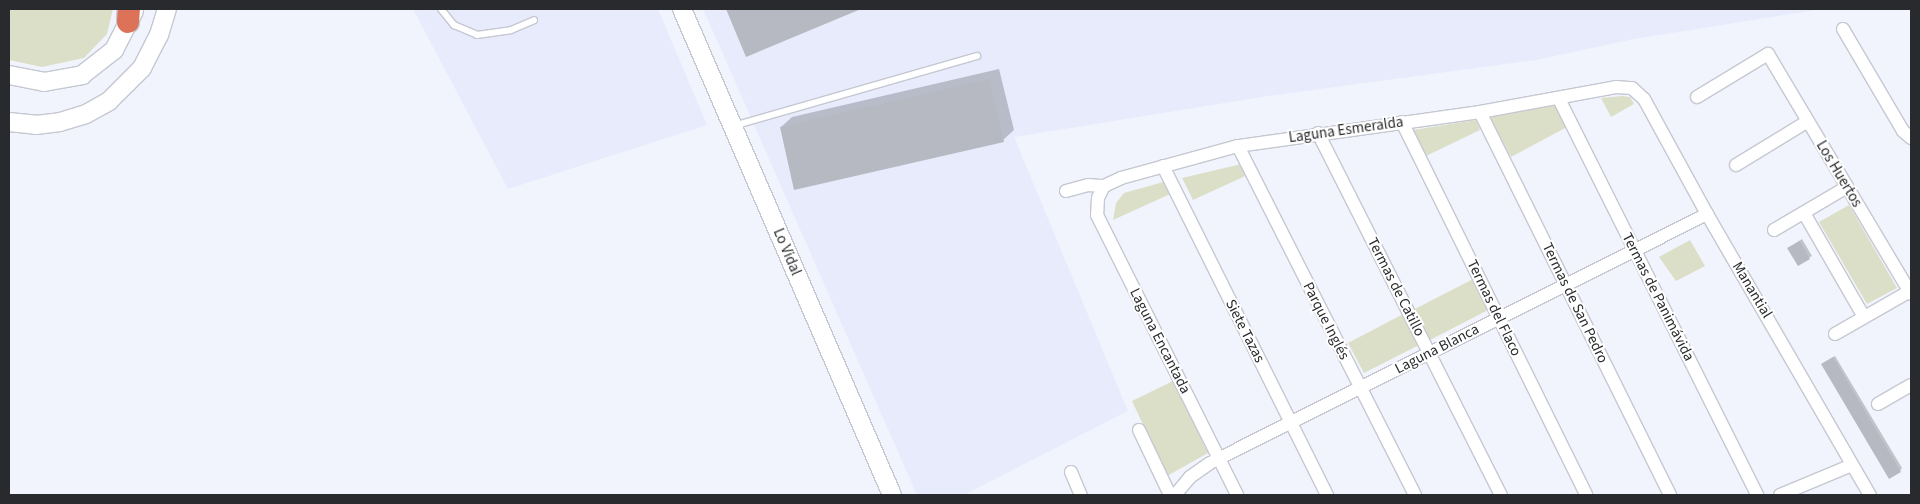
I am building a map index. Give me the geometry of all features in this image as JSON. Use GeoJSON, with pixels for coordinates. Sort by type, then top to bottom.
{"type":"FeatureCollection","features":[{"type":"Feature","properties":{"kind":"main road"},"geometry":{"type":"LineString","coordinates":[[9,122],[36,125],[60,122],[86,114],[109,101],[142,68],[155,46],[167,9]]}},
{"type":"Feature","properties":{"kind":"main road","name":"Lo Vidal"},"geometry":{"type":"LineString","coordinates":[[682,9],[892,495]]}},
{"type":"Feature","properties":{"kind":"main road"},"geometry":{"type":"LineString","coordinates":[[9,75],[44,82],[82,74],[109,55],[131,13]]}},
{"type":"Feature","properties":{"kind":"street"},"geometry":{"type":"LineString","coordinates":[[1843,29],[1903,130],[1911,138]]}},
{"type":"Feature","properties":{"kind":"street","name":"Los Huertos"},"geometry":{"type":"LineString","coordinates":[[1697,97],[1768,54],[1910,293]]}},
{"type":"Feature","properties":{"kind":"street","name":"Laguna Esmeralda"},"geometry":{"type":"LineString","coordinates":[[1066,191],[1088,185],[1104,186],[1163,166],[1238,146],[1318,133],[1480,112],[1616,87],[1632,88]]}},
{"type":"Feature","properties":{"kind":"street","name":"Manantial"},"geometry":{"type":"LineString","coordinates":[[1632,88],[1644,99],[1707,214],[1870,495]]}},
{"type":"Feature","properties":{"kind":"street","name":"Termas de Panimávida"},"geometry":{"type":"LineString","coordinates":[[1559,99],[1757,495]]}},
{"type":"Feature","properties":{"kind":"street","name":"Termas de San Pedro"},"geometry":{"type":"LineString","coordinates":[[1480,112],[1670,495]]}},
{"type":"Feature","properties":{"kind":"street","name":"Termas del Flaco"},"geometry":{"type":"LineString","coordinates":[[1402,122],[1586,495]]}},
{"type":"Feature","properties":{"kind":"street"},"geometry":{"type":"LineString","coordinates":[[1736,165],[1808,122]]}},
{"type":"Feature","properties":{"kind":"street","name":"Termas de Catillo"},"geometry":{"type":"LineString","coordinates":[[1318,133],[1501,495]]}},
{"type":"Feature","properties":{"kind":"street","name":"Parque Inglés"},"geometry":{"type":"LineString","coordinates":[[1238,146],[1415,495]]}},
{"type":"Feature","properties":{"kind":"street","name":"Siete Tazas"},"geometry":{"type":"LineString","coordinates":[[1163,166],[1328,495]]}},
{"type":"Feature","properties":{"kind":"street","name":"Laguna Encantada"},"geometry":{"type":"LineString","coordinates":[[1104,186],[1098,198],[1097,215],[1237,495]]}},
{"type":"Feature","properties":{"kind":"street"},"geometry":{"type":"LineString","coordinates":[[1774,230],[1847,187]]}},
{"type":"Feature","properties":{"kind":"street"},"geometry":{"type":"LineString","coordinates":[[1804,213],[1864,317]]}},
{"type":"Feature","properties":{"kind":"street","name":"Laguna Blanca"},"geometry":{"type":"LineString","coordinates":[[1175,495],[1190,477],[1219,458],[1707,214]]}},
{"type":"Feature","properties":{"kind":"street"},"geometry":{"type":"LineString","coordinates":[[1835,334],[1910,293]]}},
{"type":"Feature","properties":{"kind":"street"},"geometry":{"type":"LineString","coordinates":[[1878,404],[1911,384]]}},
{"type":"Feature","properties":{"kind":"street"},"geometry":{"type":"LineString","coordinates":[[1139,430],[1170,495]]}},
{"type":"Feature","properties":{"kind":"street"},"geometry":{"type":"LineString","coordinates":[[1780,495],[1852,465]]}},
{"type":"Feature","properties":{"kind":"street"},"geometry":{"type":"LineString","coordinates":[[1071,472],[1081,495]]}},
{"type":"Feature","properties":{"kind":"lane"},"geometry":{"type":"LineString","coordinates":[[441,9],[454,25],[477,35],[511,30],[534,20]]}},
{"type":"Feature","properties":{"kind":"lane"},"geometry":{"type":"LineString","coordinates":[[733,126],[977,56]]}},
{"type":"Feature","properties":{"kind":"shaded area"},"geometry":{"type":"Polygon","coordinates":[[[413,9],[658,9],[707,125],[508,189],[413,9]]]}},
{"type":"Feature","properties":{"kind":"shaded area"},"geometry":{"type":"Polygon","coordinates":[[[703,9],[1822,9],[1634,39],[1536,60],[1268,96],[1014,137],[1128,411],[964,495],[917,495],[703,9]]]}},
{"type":"Feature","properties":{"kind":"green space"},"geometry":{"type":"Polygon","coordinates":[[[9,9],[113,9],[107,34],[84,58],[42,67],[9,60],[9,9]]]}},
{"type":"Feature","properties":{"kind":"green space"},"geometry":{"type":"Polygon","coordinates":[[[1630,97],[1634,104],[1611,117],[1601,98],[1630,97]]]}},
{"type":"Feature","properties":{"kind":"green space"},"geometry":{"type":"Polygon","coordinates":[[[1558,105],[1569,126],[1511,157],[1489,115],[1558,105]]]}},
{"type":"Feature","properties":{"kind":"green space"},"geometry":{"type":"Polygon","coordinates":[[[1476,120],[1480,130],[1426,156],[1413,130],[1476,120]]]}},
{"type":"Feature","properties":{"kind":"green space"},"geometry":{"type":"Polygon","coordinates":[[[1250,162],[1254,172],[1193,200],[1182,178],[1250,162]]]}},
{"type":"Feature","properties":{"kind":"green space"},"geometry":{"type":"Polygon","coordinates":[[[1174,179],[1179,190],[1113,220],[1116,203],[1124,193],[1174,179]]]}},
{"type":"Feature","properties":{"kind":"green space"},"geometry":{"type":"Polygon","coordinates":[[[1849,205],[1897,288],[1867,304],[1819,222],[1849,205]]]}},
{"type":"Feature","properties":{"kind":"green space"},"geometry":{"type":"Polygon","coordinates":[[[1690,240],[1705,266],[1676,281],[1659,257],[1690,240]]]}},
{"type":"Feature","properties":{"kind":"green space"},"geometry":{"type":"Polygon","coordinates":[[[1475,278],[1490,309],[1426,342],[1411,311],[1475,278]]]}},
{"type":"Feature","properties":{"kind":"green space"},"geometry":{"type":"Polygon","coordinates":[[[1407,312],[1423,343],[1364,373],[1348,343],[1407,312]]]}},
{"type":"Feature","properties":{"kind":"green space"},"geometry":{"type":"Polygon","coordinates":[[[1173,381],[1208,453],[1167,476],[1132,401],[1173,381]]]}},
{"type":"Feature","properties":{"kind":"building"},"geometry":{"type":"Polygon","coordinates":[[[726,9],[861,9],[746,57],[726,9]]]}},
{"type":"Feature","properties":{"kind":"building"},"geometry":{"type":"Polygon","coordinates":[[[989,79],[1004,142],[794,190],[780,127],[989,79]]]}},
{"type":"Feature","properties":{"kind":"building"},"geometry":{"type":"Polygon","coordinates":[[[1800,241],[1810,259],[1798,266],[1787,248],[1800,241]]]}},
{"type":"Feature","properties":{"kind":"building"},"geometry":{"type":"Polygon","coordinates":[[[1833,357],[1901,472],[1889,479],[1821,364],[1833,357]]]}}]}
